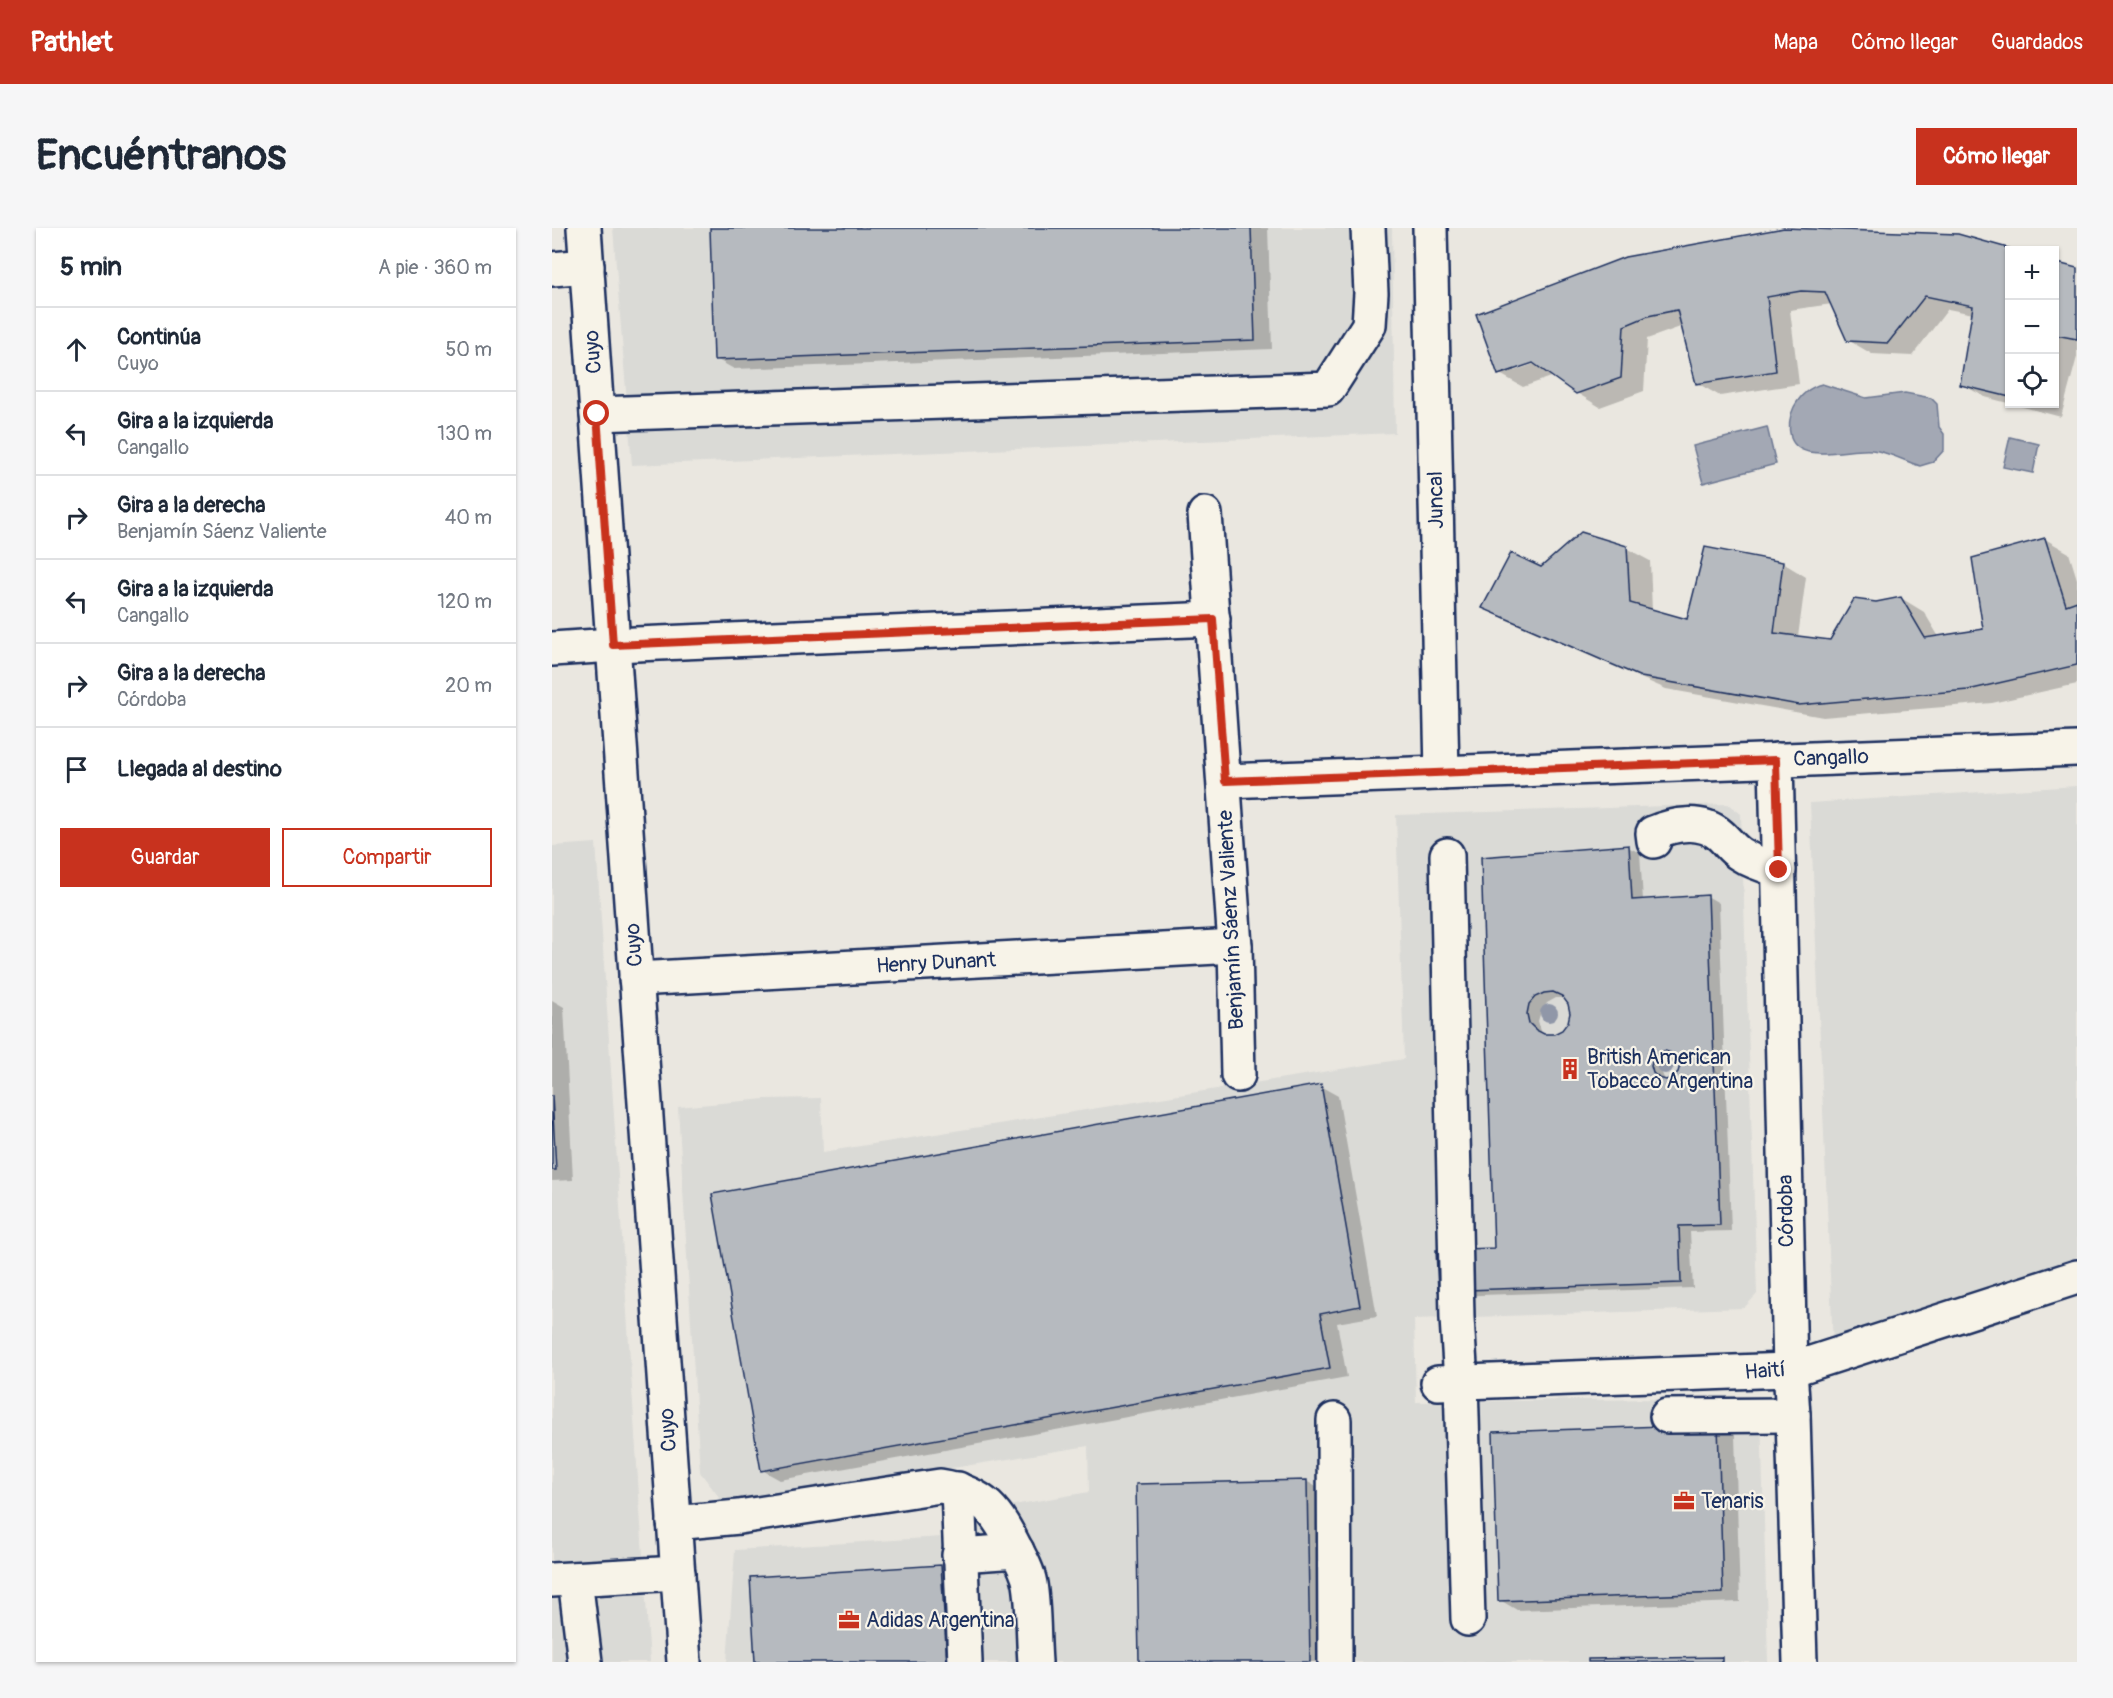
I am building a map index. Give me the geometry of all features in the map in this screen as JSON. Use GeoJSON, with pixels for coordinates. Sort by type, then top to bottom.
{"type":"FeatureCollection","features":[{"type":"Feature","properties":{"kind":"street","name":"Cuyo"},"geometry":{"type":"LineString","coordinates":[[584,228],[684,1662]]}},
{"type":"Feature","properties":{"kind":"street"},"geometry":{"type":"LineString","coordinates":[[597,414],[1328,389],[1369,325],[1371,293],[1368,228]]}},
{"type":"Feature","properties":{"kind":"street","name":"Juncal"},"geometry":{"type":"LineString","coordinates":[[1430,228],[1442,773]]}},
{"type":"Feature","properties":{"kind":"street"},"geometry":{"type":"LineString","coordinates":[[552,269],[587,266]]}},
{"type":"Feature","properties":{"kind":"street","name":"Benjamín Sáenz Valiente"},"geometry":{"type":"LineString","coordinates":[[1205,513],[1235,946],[1238,1075]]}},
{"type":"Feature","properties":{"kind":"street"},"geometry":{"type":"LineString","coordinates":[[552,649],[1213,619]]}},
{"type":"Feature","properties":{"kind":"street","name":"Cangallo"},"geometry":{"type":"LineString","coordinates":[[1225,781],[2077,749]]}},
{"type":"Feature","properties":{"kind":"street","name":"Córdoba"},"geometry":{"type":"LineString","coordinates":[[1776,760],[1790,1370],[1800,1662]]}},
{"type":"Feature","properties":{"kind":"street"},"geometry":{"type":"LineString","coordinates":[[1654,841],[1653,833],[1669,826],[1689,824],[1719,833],[1737,852],[1751,861],[1779,870]]}},
{"type":"Feature","properties":{"kind":"street"},"geometry":{"type":"LineString","coordinates":[[1447,855],[1457,1318],[1450,1383],[1468,1619]]}},
{"type":"Feature","properties":{"kind":"street","name":"Henry Dunant"},"geometry":{"type":"LineString","coordinates":[[636,979],[1235,946]]}},
{"type":"Feature","properties":{"kind":"street","name":"Haití"},"geometry":{"type":"LineString","coordinates":[[1450,1383],[1790,1370],[2077,1276]]}},
{"type":"Feature","properties":{"kind":"street"},"geometry":{"type":"LineString","coordinates":[[1667,1416],[1793,1415]]}},
{"type":"Feature","properties":{"kind":"street"},"geometry":{"type":"LineString","coordinates":[[1335,1420],[1335,1662]]}},
{"type":"Feature","properties":{"kind":"street"},"geometry":{"type":"LineString","coordinates":[[674,1523],[739,1517],[940,1486],[958,1489],[975,1496],[993,1510],[1017,1551],[1030,1583],[1035,1662]]}},
{"type":"Feature","properties":{"kind":"street"},"geometry":{"type":"LineString","coordinates":[[958,1489],[965,1662]]}},
{"type":"Feature","properties":{"kind":"street"},"geometry":{"type":"LineString","coordinates":[[959,1555],[1017,1551]]}},
{"type":"Feature","properties":{"kind":"street"},"geometry":{"type":"LineString","coordinates":[[585,1662],[563,1580],[678,1573]]}},
{"type":"Feature","properties":{"kind":"shaded area"},"geometry":{"type":"Polygon","coordinates":[[[613,228],[1392,228],[1395,433],[632,465],[613,228]]]}},
{"type":"Feature","properties":{"kind":"shaded area"},"geometry":{"type":"Polygon","coordinates":[[[1822,384],[1866,398],[1905,393],[1931,398],[1937,404],[1939,427],[1944,434],[1944,450],[1933,462],[1920,466],[1872,450],[1827,453],[1805,451],[1796,446],[1791,438],[1789,426],[1791,415],[1802,396],[1813,387],[1822,384]]]}},
{"type":"Feature","properties":{"kind":"shaded area"},"geometry":{"type":"Polygon","coordinates":[[[1767,427],[1776,464],[1703,483],[1693,446],[1767,427]]]}},
{"type":"Feature","properties":{"kind":"shaded area"},"geometry":{"type":"Polygon","coordinates":[[[2010,437],[2039,444],[2033,473],[2003,467],[2010,437]]]}},
{"type":"Feature","properties":{"kind":"shaded area"},"geometry":{"type":"Polygon","coordinates":[[[2077,786],[2077,1257],[1833,1347],[1810,803],[2077,786]]]}},
{"type":"Feature","properties":{"kind":"shaded area"},"geometry":{"type":"Polygon","coordinates":[[[1728,804],[1741,814],[1757,1294],[1744,1308],[1414,1319],[1416,1402],[1745,1398],[1761,1414],[1768,1662],[727,1662],[735,1550],[958,1536],[956,1515],[1089,1492],[1088,1446],[725,1505],[700,1472],[678,1107],[765,1099],[821,1098],[823,1152],[1404,1059],[1396,815],[1728,804]]]}},
{"type":"Feature","properties":{"kind":"shaded area"},"geometry":{"type":"Polygon","coordinates":[[[596,843],[650,1662],[552,1662],[552,846],[596,843]]]}},
{"type":"Feature","properties":{"kind":"building"},"geometry":{"type":"Polygon","coordinates":[[[710,228],[1251,228],[1255,340],[714,360],[710,228]]]}},
{"type":"Feature","properties":{"kind":"building"},"geometry":{"type":"Polygon","coordinates":[[[1784,228],[1958,234],[2005,247],[2005,396],[1960,385],[1973,306],[1925,296],[1888,343],[1847,341],[1825,292],[1801,291],[1767,297],[1776,371],[1696,384],[1677,310],[1648,316],[1624,326],[1621,378],[1576,394],[1533,363],[1498,375],[1476,314],[1625,257],[1784,228]]]}},
{"type":"Feature","properties":{"kind":"building"},"geometry":{"type":"Polygon","coordinates":[[[2059,263],[2077,268],[2077,339],[2059,336],[2059,263]]]}},
{"type":"Feature","properties":{"kind":"building"},"geometry":{"type":"Polygon","coordinates":[[[1581,532],[1627,546],[1630,603],[1687,619],[1705,547],[1783,562],[1774,633],[1830,640],[1854,599],[1876,602],[1901,597],[1925,638],[1983,629],[1972,558],[2045,538],[2066,605],[2077,601],[2077,665],[1968,690],[1799,705],[1641,677],[1482,608],[1511,553],[1541,567],[1581,532]]]}},
{"type":"Feature","properties":{"kind":"building","name":"British American Tobacco Argentina"},"geometry":{"type":"Polygon","coordinates":[[[1629,845],[1632,900],[1708,895],[1720,1225],[1679,1226],[1681,1283],[1438,1291],[1436,1250],[1494,1248],[1481,857],[1629,845]],[[1553,992],[1535,997],[1529,1004],[1527,1014],[1529,1023],[1544,1034],[1554,1034],[1562,1030],[1568,1022],[1570,1013],[1568,1004],[1562,996],[1553,992]],[[1665,1051],[1657,1053],[1651,1066],[1653,1073],[1666,1080],[1678,1072],[1680,1065],[1678,1058],[1665,1051]]]}},
{"type":"Feature","properties":{"kind":"building"},"geometry":{"type":"Polygon","coordinates":[[[1321,1084],[1360,1306],[1320,1314],[1330,1368],[761,1471],[712,1194],[1321,1084]]]}},
{"type":"Feature","properties":{"kind":"building"},"geometry":{"type":"Polygon","coordinates":[[[552,1095],[556,1170],[552,1170],[552,1095]]]}},
{"type":"Feature","properties":{"kind":"building"},"geometry":{"type":"Polygon","coordinates":[[[1718,1424],[1723,1593],[1498,1601],[1493,1432],[1718,1424]]]}},
{"type":"Feature","properties":{"kind":"building"},"geometry":{"type":"Polygon","coordinates":[[[1307,1480],[1310,1662],[1139,1662],[1136,1484],[1307,1480]]]}},
{"type":"Feature","properties":{"kind":"building"},"geometry":{"type":"Polygon","coordinates":[[[941,1565],[947,1662],[755,1662],[750,1577],[941,1565]]]}},
{"type":"Feature","properties":{"kind":"building"},"geometry":{"type":"Polygon","coordinates":[[[1722,1657],[1722,1662],[1588,1662],[1588,1659],[1722,1657]]]}},
{"type":"Feature","properties":{"kind":"place","name":"British American Tobacco Argentina"},"geometry":{"type":"Point","coordinates":[1570,1069]}},
{"type":"Feature","properties":{"kind":"place","name":"Tenaris"},"geometry":{"type":"Point","coordinates":[1684,1501]}},
{"type":"Feature","properties":{"kind":"place","name":"Adidas Argentina"},"geometry":{"type":"Point","coordinates":[849,1620]}},
{"type":"Feature","properties":{"kind":"route"},"geometry":{"type":"LineString","coordinates":[[597,414],[613,645],[1213,619],[1225,781],[1776,760],[1779,870]]}}]}
